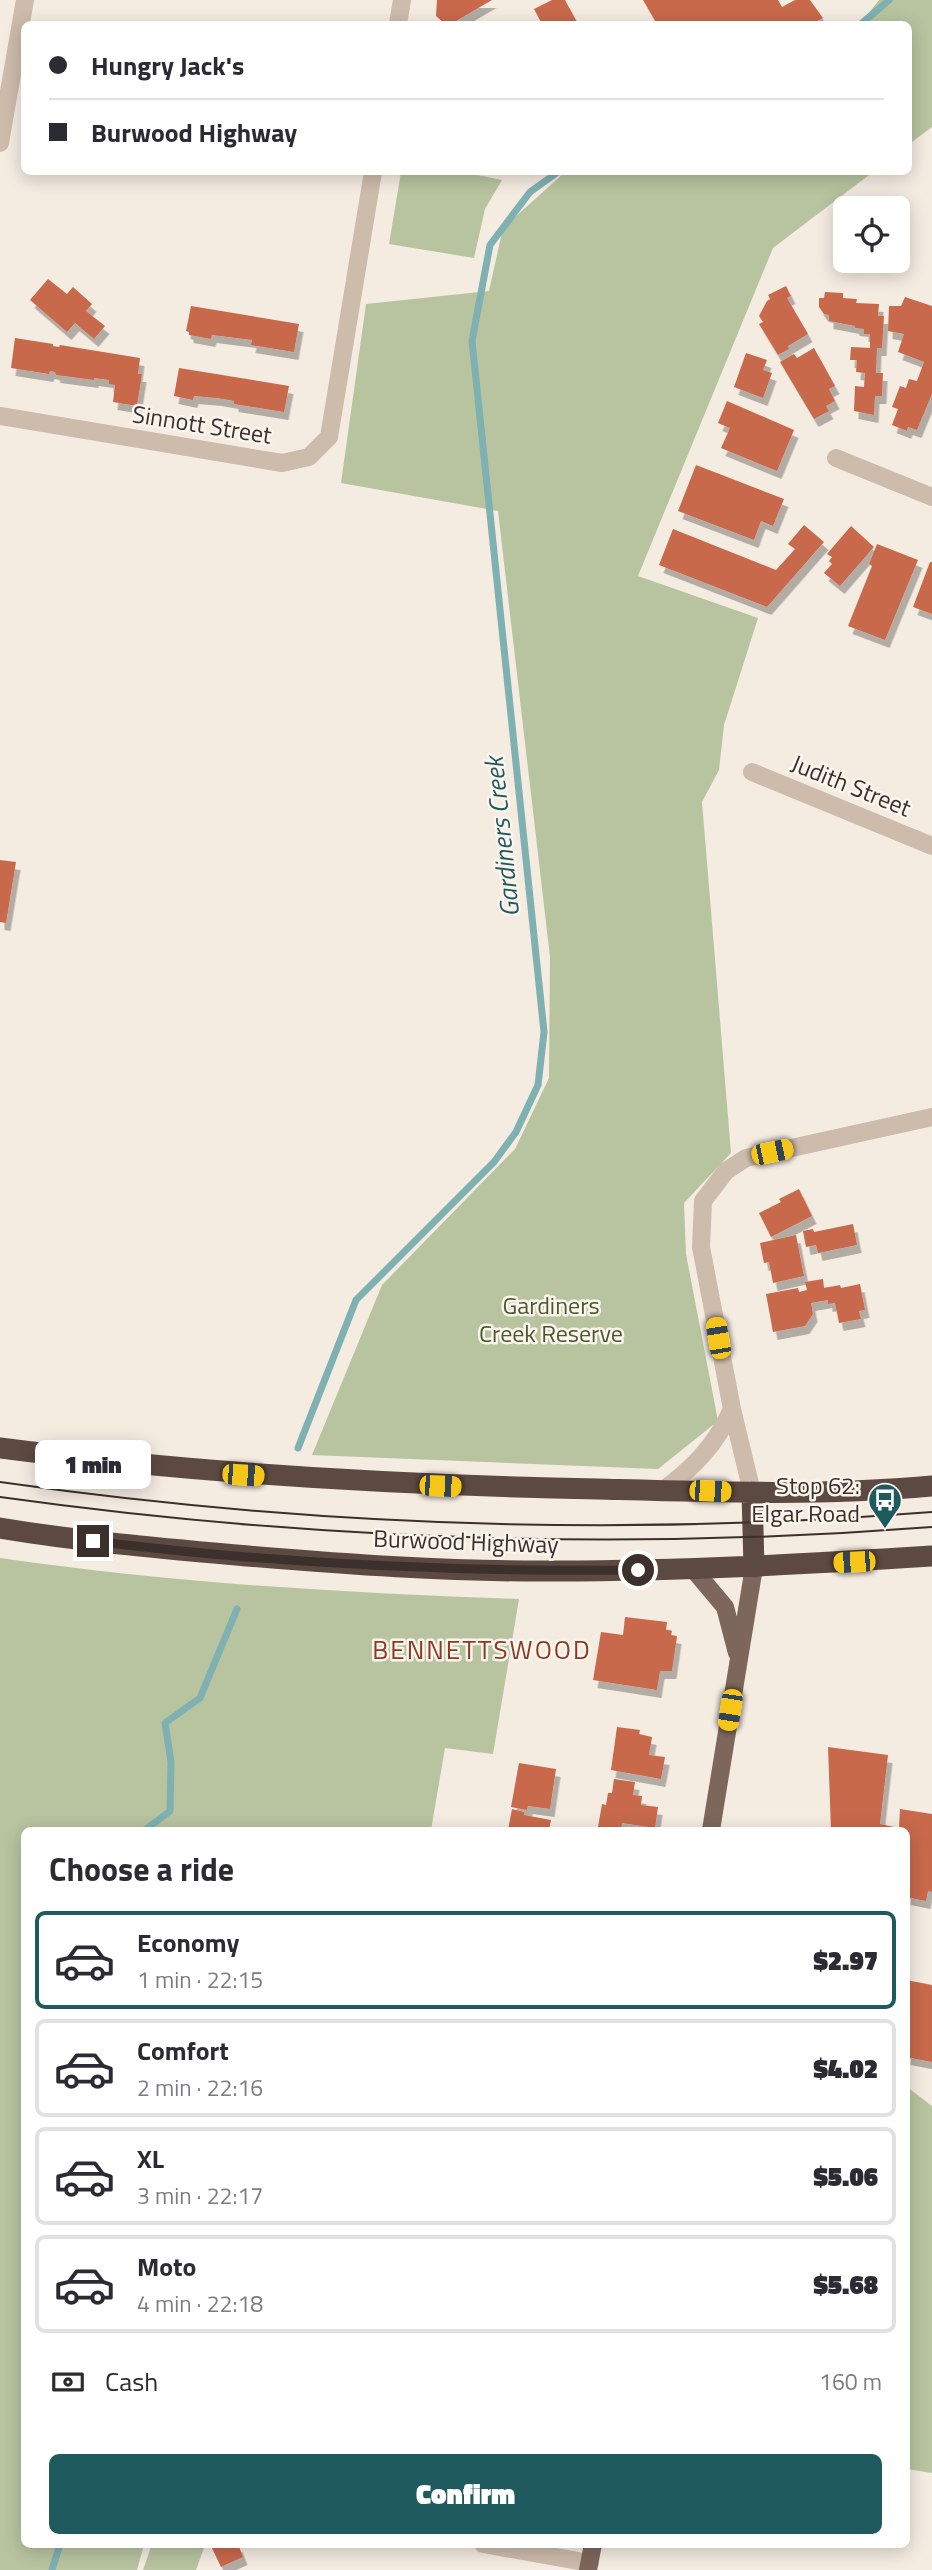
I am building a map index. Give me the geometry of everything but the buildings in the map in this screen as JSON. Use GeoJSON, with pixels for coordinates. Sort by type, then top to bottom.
{"type":"FeatureCollection","features":[{"type":"Feature","properties":{"kind":"highway"},"geometry":{"type":"LineString","coordinates":[[0,1448],[149,1466],[329,1481],[752,1492],[932,1486]]}},
{"type":"Feature","properties":{"kind":"highway"},"geometry":{"type":"LineString","coordinates":[[752,1492],[754,1567]]}},
{"type":"Feature","properties":{"kind":"highway","name":"Burwood Highway"},"geometry":{"type":"LineString","coordinates":[[0,1528],[136,1547],[343,1564],[555,1571],[754,1567],[932,1556]]}},
{"type":"Feature","properties":{"kind":"main road"},"geometry":{"type":"LineString","coordinates":[[711,1827],[754,1567]]}},
{"type":"Feature","properties":{"kind":"main road"},"geometry":{"type":"LineString","coordinates":[[693,1569],[725,1607],[739,1659]]}},
{"type":"Feature","properties":{"kind":"street"},"geometry":{"type":"LineString","coordinates":[[21,21],[25,0]]}},
{"type":"Feature","properties":{"kind":"street"},"geometry":{"type":"LineString","coordinates":[[398,21],[402,0]]}},
{"type":"Feature","properties":{"kind":"street"},"geometry":{"type":"LineString","coordinates":[[0,143],[21,23]]}},
{"type":"Feature","properties":{"kind":"street","name":"Sinnott Street"},"geometry":{"type":"LineString","coordinates":[[0,416],[282,463],[309,457],[330,437],[373,175]]}},
{"type":"Feature","properties":{"kind":"street"},"geometry":{"type":"LineString","coordinates":[[836,458],[932,496]]}},
{"type":"Feature","properties":{"kind":"street","name":"Judith Street"},"geometry":{"type":"LineString","coordinates":[[752,772],[932,846]]}},
{"type":"Feature","properties":{"kind":"street"},"geometry":{"type":"LineString","coordinates":[[752,1492],[732,1409],[701,1247],[703,1201],[726,1171],[746,1157],[932,1117]]}},
{"type":"Feature","properties":{"kind":"street"},"geometry":{"type":"LineString","coordinates":[[662,1491],[693,1465],[721,1434],[732,1409]]}},
{"type":"Feature","properties":{"kind":"street"},"geometry":{"type":"LineString","coordinates":[[512,2548],[590,2559]]}},
{"type":"Feature","properties":{"kind":"green space"},"geometry":{"type":"Polygon","coordinates":[[[879,0],[932,0],[932,127],[912,142],[912,21],[862,21],[879,0]]]}},
{"type":"Feature","properties":{"kind":"green space"},"geometry":{"type":"Polygon","coordinates":[[[400,175],[478,175],[502,180],[485,209],[474,258],[389,244],[400,175]]]}},
{"type":"Feature","properties":{"kind":"green space","name":"Gardiners Creek Reserve"},"geometry":{"type":"Polygon","coordinates":[[[562,175],[869,175],[841,196],[833,196],[833,202],[773,248],[638,576],[758,618],[724,725],[719,770],[702,802],[731,1153],[684,1203],[686,1254],[718,1421],[658,1469],[312,1455],[382,1285],[515,1149],[549,1078],[550,957],[498,511],[341,483],[366,304],[489,291],[503,228],[562,175]]]}},
{"type":"Feature","properties":{"kind":"green space"},"geometry":{"type":"Polygon","coordinates":[[[0,1558],[259,1586],[519,1599],[493,1754],[445,1748],[432,1827],[21,1827],[21,2548],[143,2548],[137,2570],[0,2570],[0,1558]]]}},
{"type":"Feature","properties":{"kind":"green space"},"geometry":{"type":"Polygon","coordinates":[[[910,2089],[932,2106],[932,2473],[910,2469],[910,2089]]]}},
{"type":"Feature","properties":{"kind":"green space"},"geometry":{"type":"Polygon","coordinates":[[[151,2548],[204,2548],[196,2570],[143,2570],[151,2548]]]}},
{"type":"Feature","properties":{"kind":"waterway","name":"Gardiners Creek"},"geometry":{"type":"LineString","coordinates":[[864,21],[889,0]]}},
{"type":"Feature","properties":{"kind":"waterway","name":"Gardiners Creek"},"geometry":{"type":"LineString","coordinates":[[298,1448],[356,1300],[494,1162],[516,1132],[538,1085],[544,1032],[472,341],[490,245],[530,192],[554,175]]}},
{"type":"Feature","properties":{"kind":"waterway","name":"Gardiners Creek"},"geometry":{"type":"LineString","coordinates":[[149,1827],[170,1811],[171,1762],[165,1723],[200,1698],[237,1609]]}},
{"type":"Feature","properties":{"kind":"waterway","name":"Gardiners Creek"},"geometry":{"type":"LineString","coordinates":[[52,2570],[59,2548]]}},
{"type":"Feature","properties":{"kind":"tram line"},"geometry":{"type":"LineString","coordinates":[[0,1482],[232,1509],[465,1523],[699,1524],[932,1512]]}},
{"type":"Feature","properties":{"kind":"tram line"},"geometry":{"type":"LineString","coordinates":[[0,1497],[232,1523],[465,1537],[698,1538],[932,1527]]}},
{"type":"Feature","properties":{"kind":"place","name":"Stop 62: Elgar Road"},"geometry":{"type":"Point","coordinates":[885,1530]}},
{"type":"Feature","properties":{"kind":"district","name":"BENNETTSWOOD"},"geometry":{"type":"Point","coordinates":[482,1650]}},
{"type":"Feature","properties":{"kind":"route"},"geometry":{"type":"LineString","coordinates":[[93,1541],[343,1564],[555,1571],[638,1570]]}}]}
